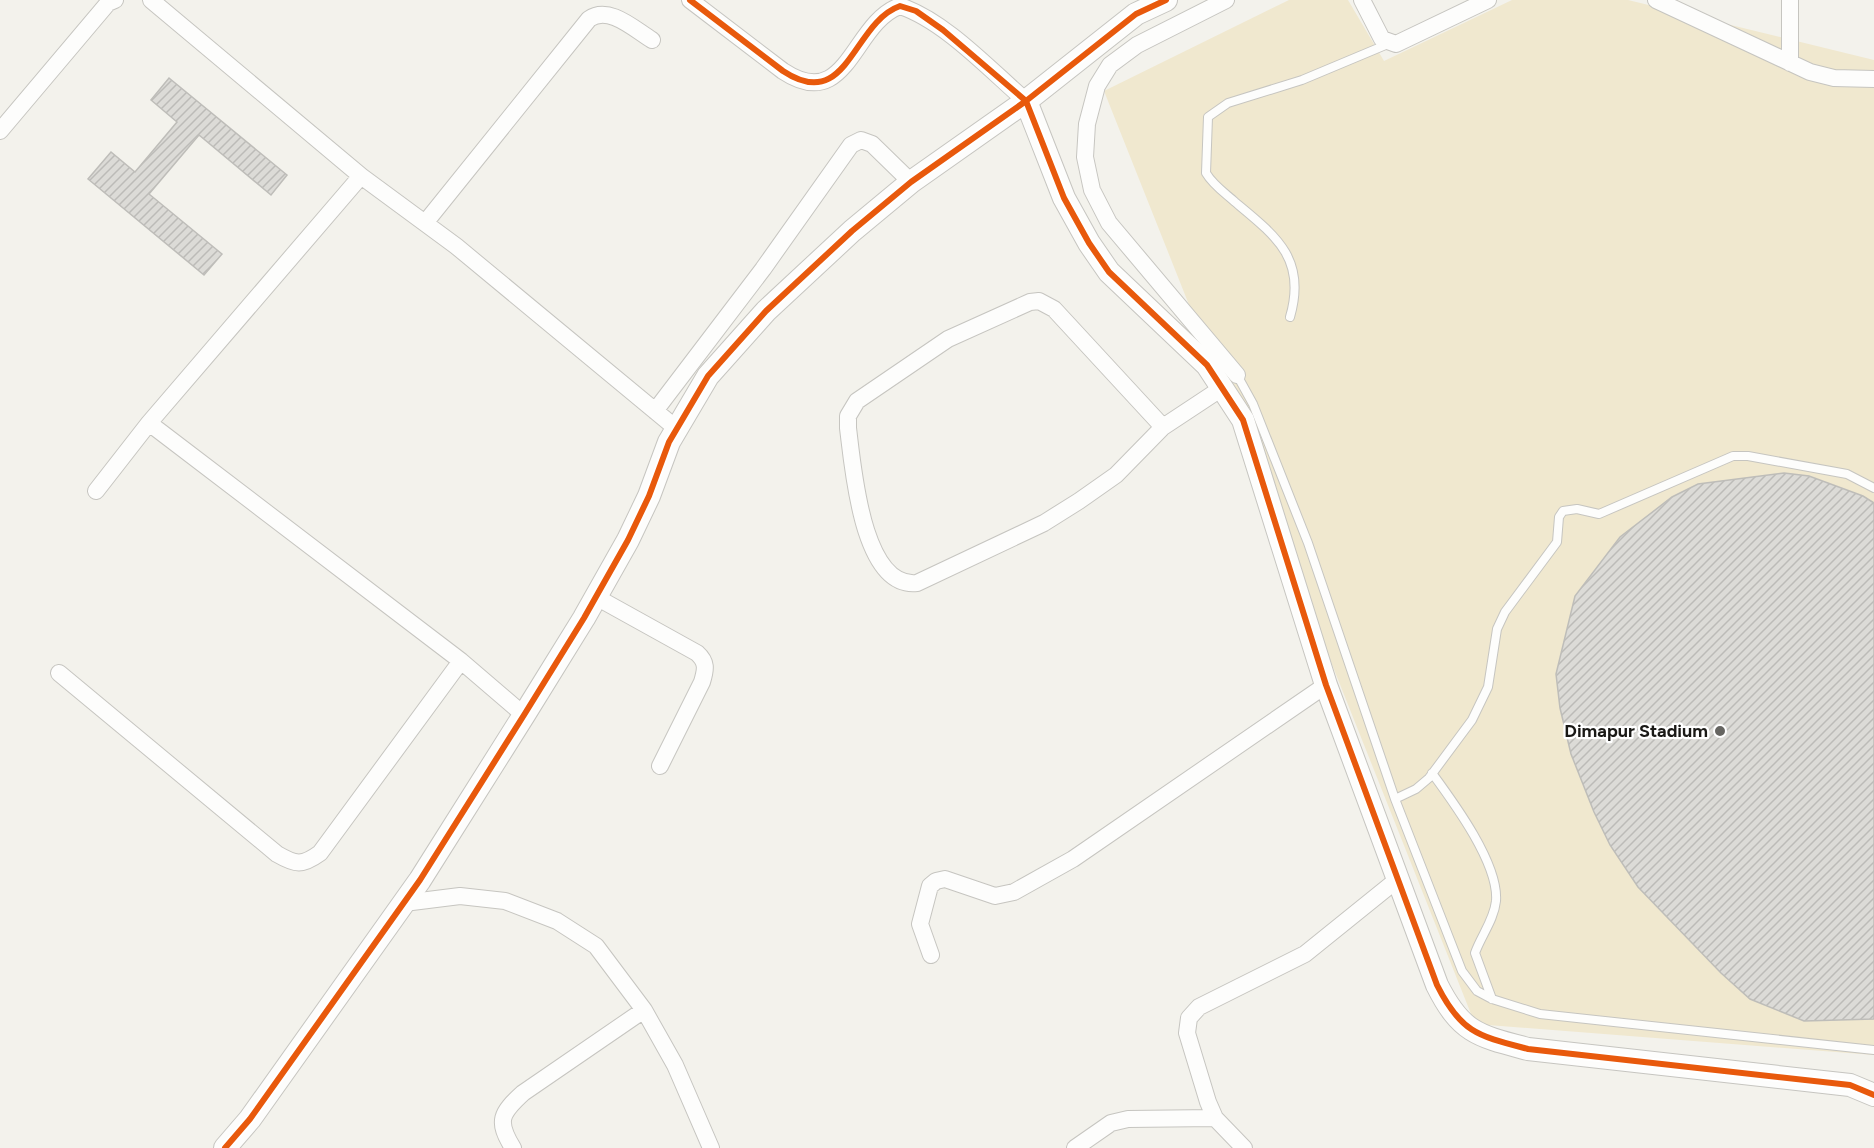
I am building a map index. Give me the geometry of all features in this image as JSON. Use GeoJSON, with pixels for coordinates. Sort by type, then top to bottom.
{"type":"FeatureCollection","features":[{"type":"Feature","properties":{"kind":"street"},"geometry":{"type":"LineString","coordinates":[[0,131],[108,3],[115,0]]}},
{"type":"Feature","properties":{"kind":"street"},"geometry":{"type":"LineString","coordinates":[[151,0],[361,176],[425,223],[677,429]]}},
{"type":"Feature","properties":{"kind":"street"},"geometry":{"type":"LineString","coordinates":[[690,0],[783,71],[798,81],[816,85],[839,71],[882,15],[909,4],[1026,101],[1064,198],[1089,243],[1109,272],[1207,365],[1230,382]]}},
{"type":"Feature","properties":{"kind":"street"},"geometry":{"type":"LineString","coordinates":[[225,1148],[250,1119],[404,903],[524,715],[596,597],[636,522],[677,429],[708,376],[766,310],[852,231],[911,182],[1026,101],[1136,14],[1166,0]]}},
{"type":"Feature","properties":{"kind":"street"},"geometry":{"type":"LineString","coordinates":[[1226,0],[1137,45],[1110,65],[1097,86],[1087,124],[1085,157],[1092,190],[1109,223],[1230,382],[1244,420],[1326,685],[1449,1009],[1465,1027],[1493,1040],[1528,1049],[1850,1085],[1870,1091],[1874,1095]]}},
{"type":"Feature","properties":{"kind":"street"},"geometry":{"type":"LineString","coordinates":[[1362,0],[1377,33],[1388,43],[1406,41],[1488,0]]}},
{"type":"Feature","properties":{"kind":"street"},"geometry":{"type":"LineString","coordinates":[[1656,0],[1790,63],[1834,78],[1874,79]]}},
{"type":"Feature","properties":{"kind":"street"},"geometry":{"type":"LineString","coordinates":[[1790,0],[1790,63]]}},
{"type":"Feature","properties":{"kind":"street"},"geometry":{"type":"LineString","coordinates":[[425,223],[589,19],[597,13],[607,13],[652,39]]}},
{"type":"Feature","properties":{"kind":"street"},"geometry":{"type":"LineString","coordinates":[[655,411],[763,269],[851,145],[861,140],[872,144],[911,182]]}},
{"type":"Feature","properties":{"kind":"street"},"geometry":{"type":"LineString","coordinates":[[96,491],[150,423],[361,176]]}},
{"type":"Feature","properties":{"kind":"street"},"geometry":{"type":"LineString","coordinates":[[1163,427],[1054,309],[1039,301],[1030,302],[948,339],[857,401],[848,416],[848,429],[859,513],[888,574],[905,585],[917,583],[1044,523],[1079,501],[1116,475],[1163,427],[1230,382]]}},
{"type":"Feature","properties":{"kind":"street"},"geometry":{"type":"LineString","coordinates":[[150,423],[460,661],[524,715]]}},
{"type":"Feature","properties":{"kind":"street"},"geometry":{"type":"LineString","coordinates":[[596,597],[697,652],[704,660],[706,670],[702,682],[660,766]]}},
{"type":"Feature","properties":{"kind":"street"},"geometry":{"type":"LineString","coordinates":[[59,673],[277,854],[291,862],[306,863],[320,853],[460,661]]}},
{"type":"Feature","properties":{"kind":"street"},"geometry":{"type":"LineString","coordinates":[[931,955],[920,924],[930,886],[936,881],[945,879],[994,896],[1014,892],[1073,859],[1326,685]]}},
{"type":"Feature","properties":{"kind":"street"},"geometry":{"type":"LineString","coordinates":[[1244,1148],[1215,1118],[1187,1033],[1189,1018],[1199,1007],[1305,954],[1398,879]]}},
{"type":"Feature","properties":{"kind":"street"},"geometry":{"type":"LineString","coordinates":[[404,903],[460,896],[505,901],[557,921],[596,946],[644,1010],[675,1065],[711,1148]]}},
{"type":"Feature","properties":{"kind":"street"},"geometry":{"type":"LineString","coordinates":[[513,1148],[506,1136],[501,1119],[507,1108],[523,1093],[644,1010]]}},
{"type":"Feature","properties":{"kind":"street"},"geometry":{"type":"LineString","coordinates":[[1075,1148],[1111,1123],[1128,1119],[1215,1118]]}},
{"type":"Feature","properties":{"kind":"lane"},"geometry":{"type":"LineString","coordinates":[[1290,317],[1295,300],[1294,273],[1282,244],[1218,188],[1206,173],[1208,117],[1228,103],[1302,80],[1388,43]]}},
{"type":"Feature","properties":{"kind":"lane"},"geometry":{"type":"LineString","coordinates":[[1230,382],[1253,404],[1308,543],[1395,799],[1462,971],[1477,991],[1492,999],[1540,1014],[1874,1050]]}},
{"type":"Feature","properties":{"kind":"lane"},"geometry":{"type":"LineString","coordinates":[[1395,799],[1416,789],[1432,773],[1482,703],[1488,687],[1497,629],[1505,612],[1557,542],[1559,517],[1563,511],[1577,509],[1599,514],[1732,456],[1748,456],[1847,474],[1874,488]]}},
{"type":"Feature","properties":{"kind":"lane"},"geometry":{"type":"LineString","coordinates":[[1432,773],[1467,820],[1496,888],[1494,913],[1475,953],[1492,999]]}},
{"type":"Feature","properties":{"kind":"shaded area"},"geometry":{"type":"Polygon","coordinates":[[[1289,0],[1348,0],[1384,61],[1512,0],[1628,0],[1874,60],[1874,1055],[1475,1024],[1104,91],[1289,0]]]}},
{"type":"Feature","properties":{"kind":"building"},"geometry":{"type":"Polygon","coordinates":[[[169,78],[287,175],[271,195],[199,135],[149,194],[222,254],[204,275],[88,179],[111,152],[135,172],[177,122],[151,100],[169,78]]]}},
{"type":"Feature","properties":{"kind":"building","name":"Dimapur Stadium"},"geometry":{"type":"Polygon","coordinates":[[[1784,473],[1809,476],[1863,496],[1874,503],[1874,1019],[1804,1021],[1750,999],[1721,973],[1638,887],[1610,845],[1571,754],[1560,708],[1556,674],[1575,596],[1620,537],[1672,497],[1698,484],[1784,473]]]}},
{"type":"Feature","properties":{"kind":"cycle path"},"geometry":{"type":"LineString","coordinates":[[690,0],[783,71],[805,81],[822,81],[836,74],[884,15],[900,6],[916,11],[943,30],[1026,101],[1064,198],[1089,243],[1109,272],[1207,365],[1243,420],[1326,685],[1437,985],[1463,1023],[1484,1036],[1528,1049],[1850,1085],[1874,1095]]}},
{"type":"Feature","properties":{"kind":"cycle path"},"geometry":{"type":"LineString","coordinates":[[225,1148],[250,1119],[420,880],[524,715],[584,618],[628,540],[649,496],[669,442],[708,376],[766,311],[852,231],[911,182],[1026,101],[1136,14],[1166,0]]}},
{"type":"Feature","properties":{"kind":"place","name":"Dimapur Stadium"},"geometry":{"type":"Point","coordinates":[1720,731]}}]}
